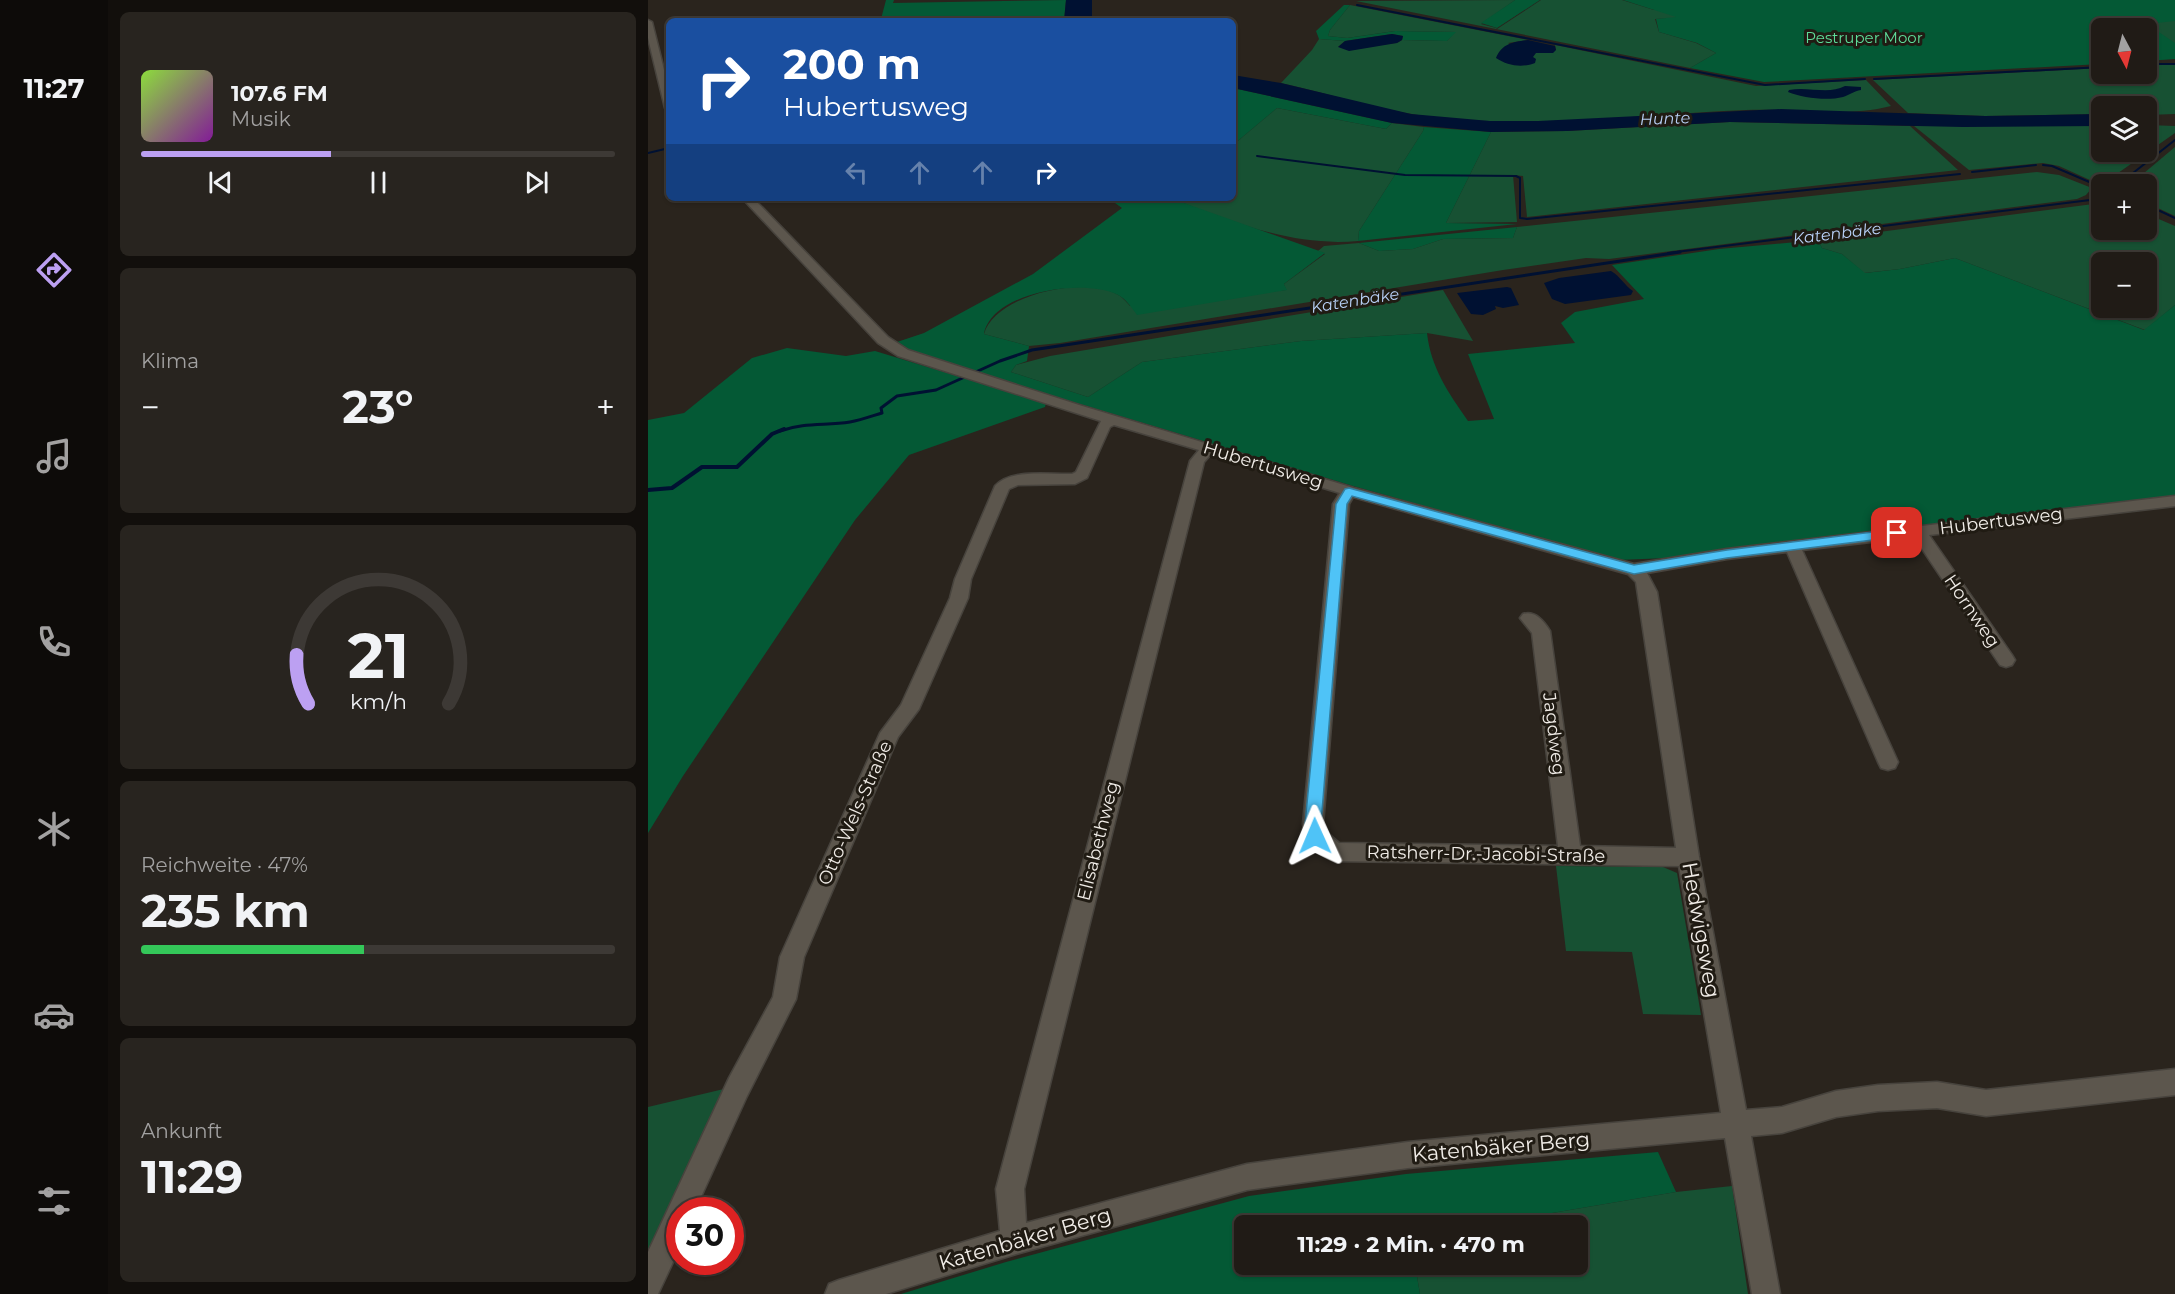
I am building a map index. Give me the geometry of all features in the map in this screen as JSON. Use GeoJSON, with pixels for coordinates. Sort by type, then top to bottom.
{"type":"FeatureCollection","features":[{"type":"Feature","properties":{"kind":"street"},"geometry":{"type":"LineString","coordinates":[[648,22],[666,96]]}},
{"type":"Feature","properties":{"kind":"street","name":"Hubertusweg"},"geometry":{"type":"LineString","coordinates":[[750,201],[883,340],[903,353],[1349,491],[1634,570],[1665,563],[1792,546],[2175,501]]}},
{"type":"Feature","properties":{"kind":"street","name":"Otto-Wels-Straße"},"geometry":{"type":"LineString","coordinates":[[687,1197],[738,1087],[784,999],[792,957],[890,733],[909,709],[959,598],[963,579],[1003,486],[1014,480],[1075,479],[1082,475],[1104,425],[1112,419]]}},
{"type":"Feature","properties":{"kind":"street","name":"Elisabethweg"},"geometry":{"type":"LineString","coordinates":[[1016,1240],[1012,1224],[1010,1188],[1197,461],[1209,448]]}},
{"type":"Feature","properties":{"kind":"street","name":"Ratsherr-Dr.-Jacobi-Straße"},"geometry":{"type":"LineString","coordinates":[[1349,491],[1341,504],[1313,824],[1315,836],[1335,852],[1688,857]]}},
{"type":"Feature","properties":{"kind":"street","name":"Hornweg"},"geometry":{"type":"LineString","coordinates":[[1918,531],[1967,607],[2006,660]]}},
{"type":"Feature","properties":{"kind":"street"},"geometry":{"type":"LineString","coordinates":[[1792,546],[1888,762]]}},
{"type":"Feature","properties":{"kind":"street","name":"Hedwigsweg"},"geometry":{"type":"LineString","coordinates":[[1634,570],[1644,579],[1648,592],[1688,857],[1766,1294]]}},
{"type":"Feature","properties":{"kind":"street","name":"Jagdweg"},"geometry":{"type":"LineString","coordinates":[[1529,618],[1541,631],[1570,855]]}},
{"type":"Feature","properties":{"kind":"street","name":"Katenbäker Berg"},"geometry":{"type":"LineString","coordinates":[[839,1294],[1016,1240],[1247,1177],[1408,1155],[1782,1120],[1836,1104],[1878,1098],[1937,1095],[1986,1103],[2175,1082]]}},
{"type":"Feature","properties":{"kind":"street","name":"Otto-Wels-Straße"},"geometry":{"type":"LineString","coordinates":[[648,1284],[666,1244]]}},
{"type":"Feature","properties":{"kind":"green space"},"geometry":{"type":"Polygon","coordinates":[[[886,0],[894,0],[893,3],[1066,0],[1064,18],[881,18],[886,0]]]}},
{"type":"Feature","properties":{"kind":"green space"},"geometry":{"type":"Polygon","coordinates":[[[1515,0],[1481,24],[1497,29],[1541,0],[1622,0],[1654,10],[2175,0],[2175,59],[2157,40],[2157,18],[2091,18],[2091,27],[1655,19],[1659,32],[1696,43],[1716,53],[1690,68],[1356,1],[1515,0]]]}},
{"type":"Feature","properties":{"kind":"green space"},"geometry":{"type":"Polygon","coordinates":[[[1515,0],[1540,0],[1497,28],[1481,23],[1515,0]]]}},
{"type":"Feature","properties":{"kind":"green space","name":"Pestruper Moor"},"geometry":{"type":"Polygon","coordinates":[[[1623,0],[2175,0],[2175,21],[2157,23],[2157,18],[2091,18],[2091,65],[1764,82],[1690,68],[1716,53],[1697,43],[1659,32],[1656,19],[1676,17],[1623,0]]]}},
{"type":"Feature","properties":{"kind":"green space"},"geometry":{"type":"Polygon","coordinates":[[[1344,5],[1350,5],[1330,30],[1328,36],[1347,38],[1395,31],[1456,32],[1447,41],[1402,40],[1403,36],[1392,34],[1345,41],[1319,39],[1316,31],[1344,5]]]}},
{"type":"Feature","properties":{"kind":"green space"},"geometry":{"type":"Polygon","coordinates":[[[1350,5],[1528,40],[1508,43],[1532,57],[1535,53],[1556,50],[1555,45],[1756,86],[1866,80],[1891,106],[1873,110],[1837,112],[1746,110],[1555,121],[1479,121],[1421,116],[1281,83],[1312,50],[1319,39],[1345,41],[1338,47],[1397,43],[1402,40],[1447,41],[1455,32],[1395,31],[1347,38],[1328,36],[1330,30],[1350,5]]]}},
{"type":"Feature","properties":{"kind":"green space","name":"Pestruper Moor"},"geometry":{"type":"Polygon","coordinates":[[[2157,31],[2175,43],[2175,59],[2157,60],[2157,31]]]}},
{"type":"Feature","properties":{"kind":"green space"},"geometry":{"type":"Polygon","coordinates":[[[2175,64],[2175,114],[2157,115],[2157,96],[2091,96],[2091,114],[1985,116],[1908,113],[1873,80],[2091,69],[2091,84],[2157,84],[2157,65],[2175,64]]]}},
{"type":"Feature","properties":{"kind":"green space"},"geometry":{"type":"Polygon","coordinates":[[[1236,89],[1392,123],[1386,129],[1277,108],[1236,142],[1236,89]]]}},
{"type":"Feature","properties":{"kind":"green space"},"geometry":{"type":"Polygon","coordinates":[[[1277,108],[1386,129],[1392,123],[1424,127],[1359,231],[1358,241],[1333,242],[1285,236],[1239,223],[1177,201],[1236,201],[1236,142],[1277,108]]]}},
{"type":"Feature","properties":{"kind":"green space"},"geometry":{"type":"Polygon","coordinates":[[[1730,122],[1910,126],[1958,170],[1527,217],[1523,176],[1513,175],[1517,222],[1446,223],[1491,132],[1567,131],[1730,122]]]}},
{"type":"Feature","properties":{"kind":"green space"},"geometry":{"type":"Polygon","coordinates":[[[2157,125],[2175,126],[2175,133],[2157,146],[2157,125]]]}},
{"type":"Feature","properties":{"kind":"green space"},"geometry":{"type":"Polygon","coordinates":[[[1914,126],[2091,126],[2091,162],[2134,162],[2117,174],[2091,174],[2091,180],[2059,166],[2043,163],[1969,170],[1914,126]]]}},
{"type":"Feature","properties":{"kind":"green space"},"geometry":{"type":"Polygon","coordinates":[[[1424,127],[1491,132],[1446,223],[1517,224],[1358,241],[1359,231],[1424,127]]]}},
{"type":"Feature","properties":{"kind":"green space"},"geometry":{"type":"Polygon","coordinates":[[[2175,147],[2175,216],[2157,208],[2157,174],[2143,174],[2175,147]]]}},
{"type":"Feature","properties":{"kind":"green space"},"geometry":{"type":"Polygon","coordinates":[[[2037,172],[2059,175],[2091,188],[2086,195],[2077,199],[1609,259],[1586,258],[1060,343],[1029,346],[984,334],[992,320],[1005,308],[1044,292],[1087,287],[1105,290],[1120,296],[1130,306],[1286,290],[1284,284],[1325,254],[1318,251],[1324,246],[1359,243],[1379,251],[1413,249],[1443,239],[1513,238],[1517,227],[2037,172]]]}},
{"type":"Feature","properties":{"kind":"green space"},"geometry":{"type":"Polygon","coordinates":[[[1112,201],[1178,201],[1325,253],[1284,284],[1287,290],[1137,315],[1121,297],[1103,290],[1063,289],[1021,298],[1004,307],[991,319],[984,334],[1029,346],[1027,361],[1016,365],[1011,372],[1088,397],[1142,362],[1301,341],[1427,333],[1436,369],[1468,421],[1494,419],[1468,354],[1575,343],[1561,323],[1575,312],[1644,299],[1612,265],[1719,249],[1818,240],[1822,248],[1842,254],[1865,273],[1900,269],[1955,258],[2091,310],[2091,318],[2112,318],[2144,330],[2175,305],[2175,498],[1668,558],[1618,560],[1353,486],[917,355],[894,343],[924,333],[1033,274],[1122,208],[1112,201]]]}},
{"type":"Feature","properties":{"kind":"green space"},"geometry":{"type":"Polygon","coordinates":[[[2091,204],[2091,240],[2157,240],[2157,218],[2175,226],[2175,305],[2145,330],[2113,318],[2157,318],[2157,252],[2091,252],[2091,310],[1955,258],[1900,269],[1864,273],[1842,254],[1822,248],[1818,240],[2091,204]]]}},
{"type":"Feature","properties":{"kind":"green space"},"geometry":{"type":"Polygon","coordinates":[[[1517,227],[1513,238],[1443,239],[1413,249],[1379,251],[1359,243],[1517,227]]]}},
{"type":"Feature","properties":{"kind":"green space"},"geometry":{"type":"Polygon","coordinates":[[[1443,290],[1473,341],[1427,333],[1301,341],[1142,362],[1088,397],[1011,372],[1016,365],[1050,356],[1443,290]]]}},
{"type":"Feature","properties":{"kind":"green space"},"geometry":{"type":"Polygon","coordinates":[[[787,348],[846,356],[875,351],[1046,403],[1045,407],[909,455],[855,520],[683,776],[648,833],[648,420],[684,413],[752,358],[787,348]]]}},
{"type":"Feature","properties":{"kind":"green space"},"geometry":{"type":"Polygon","coordinates":[[[1556,866],[1663,867],[1677,873],[1701,1015],[1643,1014],[1632,952],[1566,951],[1556,866]]]}},
{"type":"Feature","properties":{"kind":"green space"},"geometry":{"type":"Polygon","coordinates":[[[728,1088],[679,1197],[666,1197],[666,1225],[648,1265],[648,1107],[728,1088]]]}},
{"type":"Feature","properties":{"kind":"green space"},"geometry":{"type":"Polygon","coordinates":[[[1658,1152],[1676,1192],[1541,1215],[1234,1215],[1234,1275],[1417,1275],[1420,1294],[901,1294],[1006,1262],[1249,1196],[1406,1174],[1658,1152]]]}},
{"type":"Feature","properties":{"kind":"green space"},"geometry":{"type":"Polygon","coordinates":[[[1732,1186],[1748,1294],[1420,1294],[1417,1275],[1588,1275],[1588,1215],[1541,1215],[1676,1192],[1732,1186]]]}},
{"type":"Feature","properties":{"kind":"water"},"geometry":{"type":"Polygon","coordinates":[[[1066,0],[1092,0],[1092,18],[1064,18],[1066,0]]]}},
{"type":"Feature","properties":{"kind":"water"},"geometry":{"type":"Polygon","coordinates":[[[1392,34],[1403,36],[1402,40],[1397,43],[1349,51],[1338,47],[1345,41],[1392,34]]]}},
{"type":"Feature","properties":{"kind":"water"},"geometry":{"type":"Polygon","coordinates":[[[1528,40],[1555,46],[1556,50],[1553,53],[1536,53],[1533,57],[1536,59],[1535,63],[1520,66],[1496,58],[1505,46],[1528,40]]]}},
{"type":"Feature","properties":{"kind":"water","name":"Hunte"},"geometry":{"type":"Polygon","coordinates":[[[1236,76],[1281,83],[1411,114],[1490,121],[1538,121],[1781,109],[1985,116],[2091,114],[2091,126],[1963,127],[1730,122],[1567,131],[1491,132],[1392,123],[1236,89],[1236,76]]]}},
{"type":"Feature","properties":{"kind":"water"},"geometry":{"type":"Polygon","coordinates":[[[1845,86],[1861,87],[1861,90],[1830,99],[1788,92],[1796,89],[1832,90],[1845,86]]]}},
{"type":"Feature","properties":{"kind":"water"},"geometry":{"type":"Polygon","coordinates":[[[1611,271],[1633,291],[1631,295],[1565,304],[1552,299],[1544,283],[1559,278],[1611,271]]]}},
{"type":"Feature","properties":{"kind":"water"},"geometry":{"type":"Polygon","coordinates":[[[1511,288],[1519,305],[1503,308],[1495,306],[1496,309],[1483,315],[1471,314],[1457,293],[1511,288]]]}},
{"type":"Feature","properties":{"kind":"waterway"},"geometry":{"type":"LineString","coordinates":[[1357,5],[1765,85],[1865,79]]}},
{"type":"Feature","properties":{"kind":"waterway"},"geometry":{"type":"LineString","coordinates":[[2157,64],[2175,64]]}},
{"type":"Feature","properties":{"kind":"waterway"},"geometry":{"type":"LineString","coordinates":[[1874,79],[2091,68]]}},
{"type":"Feature","properties":{"kind":"waterway","name":"Katenbäke"},"geometry":{"type":"LineString","coordinates":[[2132,174],[2175,140]]}},
{"type":"Feature","properties":{"kind":"waterway"},"geometry":{"type":"LineString","coordinates":[[648,153],[666,149]]}},
{"type":"Feature","properties":{"kind":"waterway"},"geometry":{"type":"LineString","coordinates":[[1257,156],[1405,175],[1516,176],[1520,178],[1520,218],[1527,219],[1960,174]]}},
{"type":"Feature","properties":{"kind":"waterway"},"geometry":{"type":"LineString","coordinates":[[1972,172],[2036,165]]}},
{"type":"Feature","properties":{"kind":"waterway"},"geometry":{"type":"LineString","coordinates":[[2043,165],[2052,166],[2091,183]]}},
{"type":"Feature","properties":{"kind":"waterway","name":"Katenbäke"},"geometry":{"type":"LineString","coordinates":[[1668,253],[2091,200]]}},
{"type":"Feature","properties":{"kind":"waterway"},"geometry":{"type":"LineString","coordinates":[[2160,211],[2175,218]]}},
{"type":"Feature","properties":{"kind":"waterway","name":"Katenbäke"},"geometry":{"type":"LineString","coordinates":[[780,431],[798,426],[850,422],[882,413],[881,408],[897,396],[936,390],[1000,361],[1032,350],[1680,252]]}},
{"type":"Feature","properties":{"kind":"waterway","name":"Katenbäke"},"geometry":{"type":"LineString","coordinates":[[648,490],[672,488],[702,467],[737,467],[772,434],[784,429]]}},
{"type":"Feature","properties":{"kind":"route"},"geometry":{"type":"LineString","coordinates":[[1315,836],[1313,824],[1341,504],[1349,491],[1634,570],[1727,554],[1897,533]]}}]}
